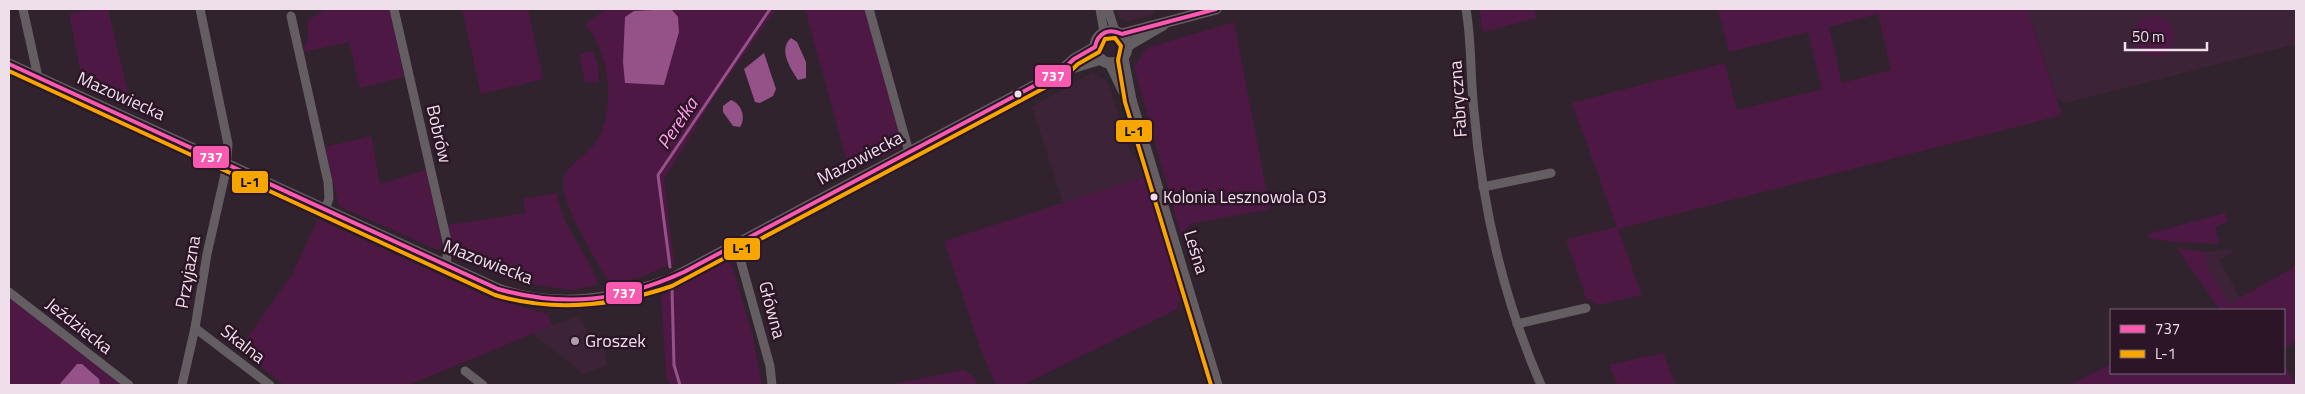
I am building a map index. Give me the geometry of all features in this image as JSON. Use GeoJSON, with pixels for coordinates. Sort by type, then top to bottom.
{"type":"FeatureCollection","features":[{"type":"Feature","properties":{"kind":"street"},"geometry":{"type":"LineString","coordinates":[[23,9],[38,77]]}},
{"type":"Feature","properties":{"kind":"street","name":"Przyjazna"},"geometry":{"type":"LineString","coordinates":[[182,385],[195,328],[207,254],[227,164],[228,139],[200,9]]}},
{"type":"Feature","properties":{"kind":"street","name":"Bobrów"},"geometry":{"type":"LineString","coordinates":[[394,9],[448,246],[446,266]]}},
{"type":"Feature","properties":{"kind":"street"},"geometry":{"type":"LineString","coordinates":[[870,9],[909,152]]}},
{"type":"Feature","properties":{"kind":"street"},"geometry":{"type":"LineString","coordinates":[[1100,9],[1114,32]]}},
{"type":"Feature","properties":{"kind":"street"},"geometry":{"type":"LineString","coordinates":[[1108,9],[1114,32]]}},
{"type":"Feature","properties":{"kind":"street"},"geometry":{"type":"LineString","coordinates":[[1095,47],[1097,38],[1114,32],[1152,24],[1164,24],[1216,9]]}},
{"type":"Feature","properties":{"kind":"street","name":"Fabryczna"},"geometry":{"type":"LineString","coordinates":[[1466,9],[1470,38],[1473,109],[1493,238],[1517,324],[1541,385]]}},
{"type":"Feature","properties":{"kind":"street"},"geometry":{"type":"LineString","coordinates":[[290,16],[330,191],[326,208]]}},
{"type":"Feature","properties":{"kind":"street","name":"Mazowiecka"},"geometry":{"type":"LineString","coordinates":[[9,64],[326,208],[498,289],[530,299],[567,301],[587,300],[630,293],[669,280],[1060,72],[1105,61],[1125,52],[1164,24]]}},
{"type":"Feature","properties":{"kind":"street","name":"Leśna"},"geometry":{"type":"LineString","coordinates":[[1114,32],[1125,52],[1131,100],[1217,385]]}},
{"type":"Feature","properties":{"kind":"street","name":"Mazowiecka"},"geometry":{"type":"LineString","coordinates":[[1060,72],[1074,59],[1095,47]]}},
{"type":"Feature","properties":{"kind":"street","name":"Leśna"},"geometry":{"type":"LineString","coordinates":[[1095,47],[1096,54],[1105,61],[1131,100]]}},
{"type":"Feature","properties":{"kind":"street"},"geometry":{"type":"LineString","coordinates":[[1484,187],[1551,173]]}},
{"type":"Feature","properties":{"kind":"street","name":"Główna"},"geometry":{"type":"LineString","coordinates":[[736,244],[770,366],[772,385]]}},
{"type":"Feature","properties":{"kind":"street","name":"Jeździecka"},"geometry":{"type":"LineString","coordinates":[[9,292],[129,385]]}},
{"type":"Feature","properties":{"kind":"street"},"geometry":{"type":"LineString","coordinates":[[1517,324],[1586,308]]}},
{"type":"Feature","properties":{"kind":"street","name":"Skalna"},"geometry":{"type":"LineString","coordinates":[[195,328],[270,385]]}},
{"type":"Feature","properties":{"kind":"street"},"geometry":{"type":"LineString","coordinates":[[465,371],[483,385]]}},
{"type":"Feature","properties":{"kind":"shaded area"},"geometry":{"type":"Polygon","coordinates":[[[92,9],[108,9],[130,102],[83,83],[69,14],[92,9]]]}},
{"type":"Feature","properties":{"kind":"shaded area"},"geometry":{"type":"Polygon","coordinates":[[[328,9],[390,9],[404,77],[360,88],[349,42],[303,52],[308,36],[308,21],[320,12],[328,9]]]}},
{"type":"Feature","properties":{"kind":"shaded area"},"geometry":{"type":"Polygon","coordinates":[[[462,9],[528,9],[543,79],[481,94],[462,9]]]}},
{"type":"Feature","properties":{"kind":"shaded area"},"geometry":{"type":"Polygon","coordinates":[[[606,9],[776,9],[716,94],[664,179],[674,263],[643,276],[610,285],[574,218],[564,191],[563,181],[567,171],[599,138],[606,115],[608,90],[605,66],[599,47],[586,24],[606,9]]]}},
{"type":"Feature","properties":{"kind":"shaded area"},"geometry":{"type":"Polygon","coordinates":[[[805,9],[866,9],[901,142],[900,148],[850,172],[805,9]]]}},
{"type":"Feature","properties":{"kind":"shaded area"},"geometry":{"type":"Polygon","coordinates":[[[1116,9],[1153,9],[1155,14],[1126,22],[1118,16],[1116,9]]]}},
{"type":"Feature","properties":{"kind":"shaded area"},"geometry":{"type":"Polygon","coordinates":[[[1479,9],[1534,9],[1537,18],[1483,32],[1479,9]]]}},
{"type":"Feature","properties":{"kind":"shaded area"},"geometry":{"type":"Polygon","coordinates":[[[1718,9],[2027,9],[2062,115],[1618,229],[1642,295],[1599,305],[1586,298],[1566,239],[1617,227],[1572,103],[1725,63],[1737,110],[1822,89],[1808,32],[1729,52],[1718,9]],[[1878,14],[1829,27],[1842,83],[1891,70],[1878,14]]]}},
{"type":"Feature","properties":{"kind":"shaded area"},"geometry":{"type":"Polygon","coordinates":[[[2027,9],[2296,9],[2296,44],[2066,103],[2057,99],[2027,9]]]}},
{"type":"Feature","properties":{"kind":"shaded area"},"geometry":{"type":"Polygon","coordinates":[[[672,10],[678,17],[679,32],[664,85],[625,83],[623,62],[625,17],[634,11],[672,10]]]}},
{"type":"Feature","properties":{"kind":"shaded area"},"geometry":{"type":"Polygon","coordinates":[[[2154,16],[2168,22],[2174,36],[2168,50],[2154,56],[2140,50],[2134,36],[2140,22],[2154,16]]]}},
{"type":"Feature","properties":{"kind":"shaded area"},"geometry":{"type":"Polygon","coordinates":[[[1234,22],[1270,209],[1190,224],[1181,235],[1134,67],[1147,48],[1234,22]]]}},
{"type":"Feature","properties":{"kind":"shaded area"},"geometry":{"type":"Polygon","coordinates":[[[791,38],[797,42],[806,62],[806,78],[798,80],[787,59],[785,48],[791,38]]]}},
{"type":"Feature","properties":{"kind":"shaded area"},"geometry":{"type":"Polygon","coordinates":[[[593,51],[598,65],[599,83],[585,82],[579,54],[593,51]]]}},
{"type":"Feature","properties":{"kind":"shaded area"},"geometry":{"type":"Polygon","coordinates":[[[764,53],[776,89],[773,96],[760,103],[755,102],[744,69],[764,53]]]}},
{"type":"Feature","properties":{"kind":"shaded area"},"geometry":{"type":"Polygon","coordinates":[[[1091,73],[1107,80],[1131,155],[1135,155],[1144,177],[1063,203],[1032,107],[1091,73]]]}},
{"type":"Feature","properties":{"kind":"shaded area"},"geometry":{"type":"Polygon","coordinates":[[[731,100],[738,105],[742,112],[743,120],[740,127],[733,126],[723,112],[723,106],[731,100]]]}},
{"type":"Feature","properties":{"kind":"shaded area"},"geometry":{"type":"Polygon","coordinates":[[[371,136],[380,184],[426,170],[442,244],[441,249],[435,249],[339,206],[325,147],[371,136]]]}},
{"type":"Feature","properties":{"kind":"shaded area"},"geometry":{"type":"Polygon","coordinates":[[[1144,177],[1182,300],[1177,302],[1179,308],[1023,385],[996,385],[981,350],[944,241],[1144,177]]]}},
{"type":"Feature","properties":{"kind":"shaded area"},"geometry":{"type":"Polygon","coordinates":[[[557,193],[563,216],[594,273],[598,285],[573,290],[514,281],[462,259],[454,249],[448,225],[526,213],[523,199],[557,193]]]}},
{"type":"Feature","properties":{"kind":"shaded area"},"geometry":{"type":"Polygon","coordinates":[[[2225,213],[2228,222],[2215,227],[2219,244],[2173,242],[2149,238],[2147,234],[2225,213]]]}},
{"type":"Feature","properties":{"kind":"shaded area"},"geometry":{"type":"Polygon","coordinates":[[[318,219],[490,298],[548,314],[552,326],[408,385],[284,385],[239,349],[292,275],[318,219]]]}},
{"type":"Feature","properties":{"kind":"shaded area"},"geometry":{"type":"Polygon","coordinates":[[[2177,248],[2205,252],[2209,270],[2229,304],[2296,266],[2296,341],[2285,348],[2285,309],[2219,309],[2177,248]]]}},
{"type":"Feature","properties":{"kind":"shaded area"},"geometry":{"type":"Polygon","coordinates":[[[2232,249],[2233,252],[2219,260],[2240,298],[2229,304],[2209,270],[2205,252],[2232,249]]]}},
{"type":"Feature","properties":{"kind":"shaded area"},"geometry":{"type":"Polygon","coordinates":[[[726,262],[731,264],[733,269],[752,333],[762,385],[670,385],[666,375],[661,296],[726,262]]]}},
{"type":"Feature","properties":{"kind":"shaded area"},"geometry":{"type":"Polygon","coordinates":[[[9,298],[122,385],[9,385],[9,298]]]}},
{"type":"Feature","properties":{"kind":"shaded area"},"geometry":{"type":"Polygon","coordinates":[[[579,315],[587,333],[599,333],[607,365],[584,374],[533,334],[579,315]]]}},
{"type":"Feature","properties":{"kind":"shaded area"},"geometry":{"type":"Polygon","coordinates":[[[1663,353],[1676,385],[1618,385],[1609,365],[1663,353]]]}},
{"type":"Feature","properties":{"kind":"shaded area"},"geometry":{"type":"Polygon","coordinates":[[[77,364],[82,364],[99,379],[100,385],[59,385],[77,364]]]}},
{"type":"Feature","properties":{"kind":"shaded area"},"geometry":{"type":"Polygon","coordinates":[[[2110,364],[2110,374],[2285,374],[2285,365],[2296,385],[2069,385],[2110,364]]]}},
{"type":"Feature","properties":{"kind":"shaded area"},"geometry":{"type":"Polygon","coordinates":[[[964,370],[975,378],[978,385],[889,385],[964,370]]]}},
{"type":"Feature","properties":{"kind":"waterway","name":"Perełka"},"geometry":{"type":"LineString","coordinates":[[670,267],[658,175],[770,9]]}},
{"type":"Feature","properties":{"kind":"waterway","name":"Perełka"},"geometry":{"type":"LineString","coordinates":[[672,288],[674,365],[680,385]]}},
{"type":"Feature","properties":{"kind":"transit line","name":"737"},"geometry":{"type":"LineString","coordinates":[[9,64],[498,289],[523,295],[570,300],[615,295],[638,290],[684,272],[1060,72],[1074,59],[1095,47],[1096,42],[1105,33],[1113,31],[1122,34],[1216,9]]}},
{"type":"Feature","properties":{"kind":"transit line","name":"L-1"},"geometry":{"type":"LineString","coordinates":[[9,71],[495,295],[517,301],[540,304],[584,305],[628,298],[672,286],[1063,78],[1078,64],[1099,52],[1105,39],[1115,38],[1121,46],[1118,60],[1125,102],[1211,385]]}},
{"type":"Feature","properties":{"kind":"place","name":"Kolonia Lesznowola 03"},"geometry":{"type":"Point","coordinates":[1154,197]}},
{"type":"Feature","properties":{"kind":"place","name":"Groszek"},"geometry":{"type":"Point","coordinates":[575,341]}}]}
